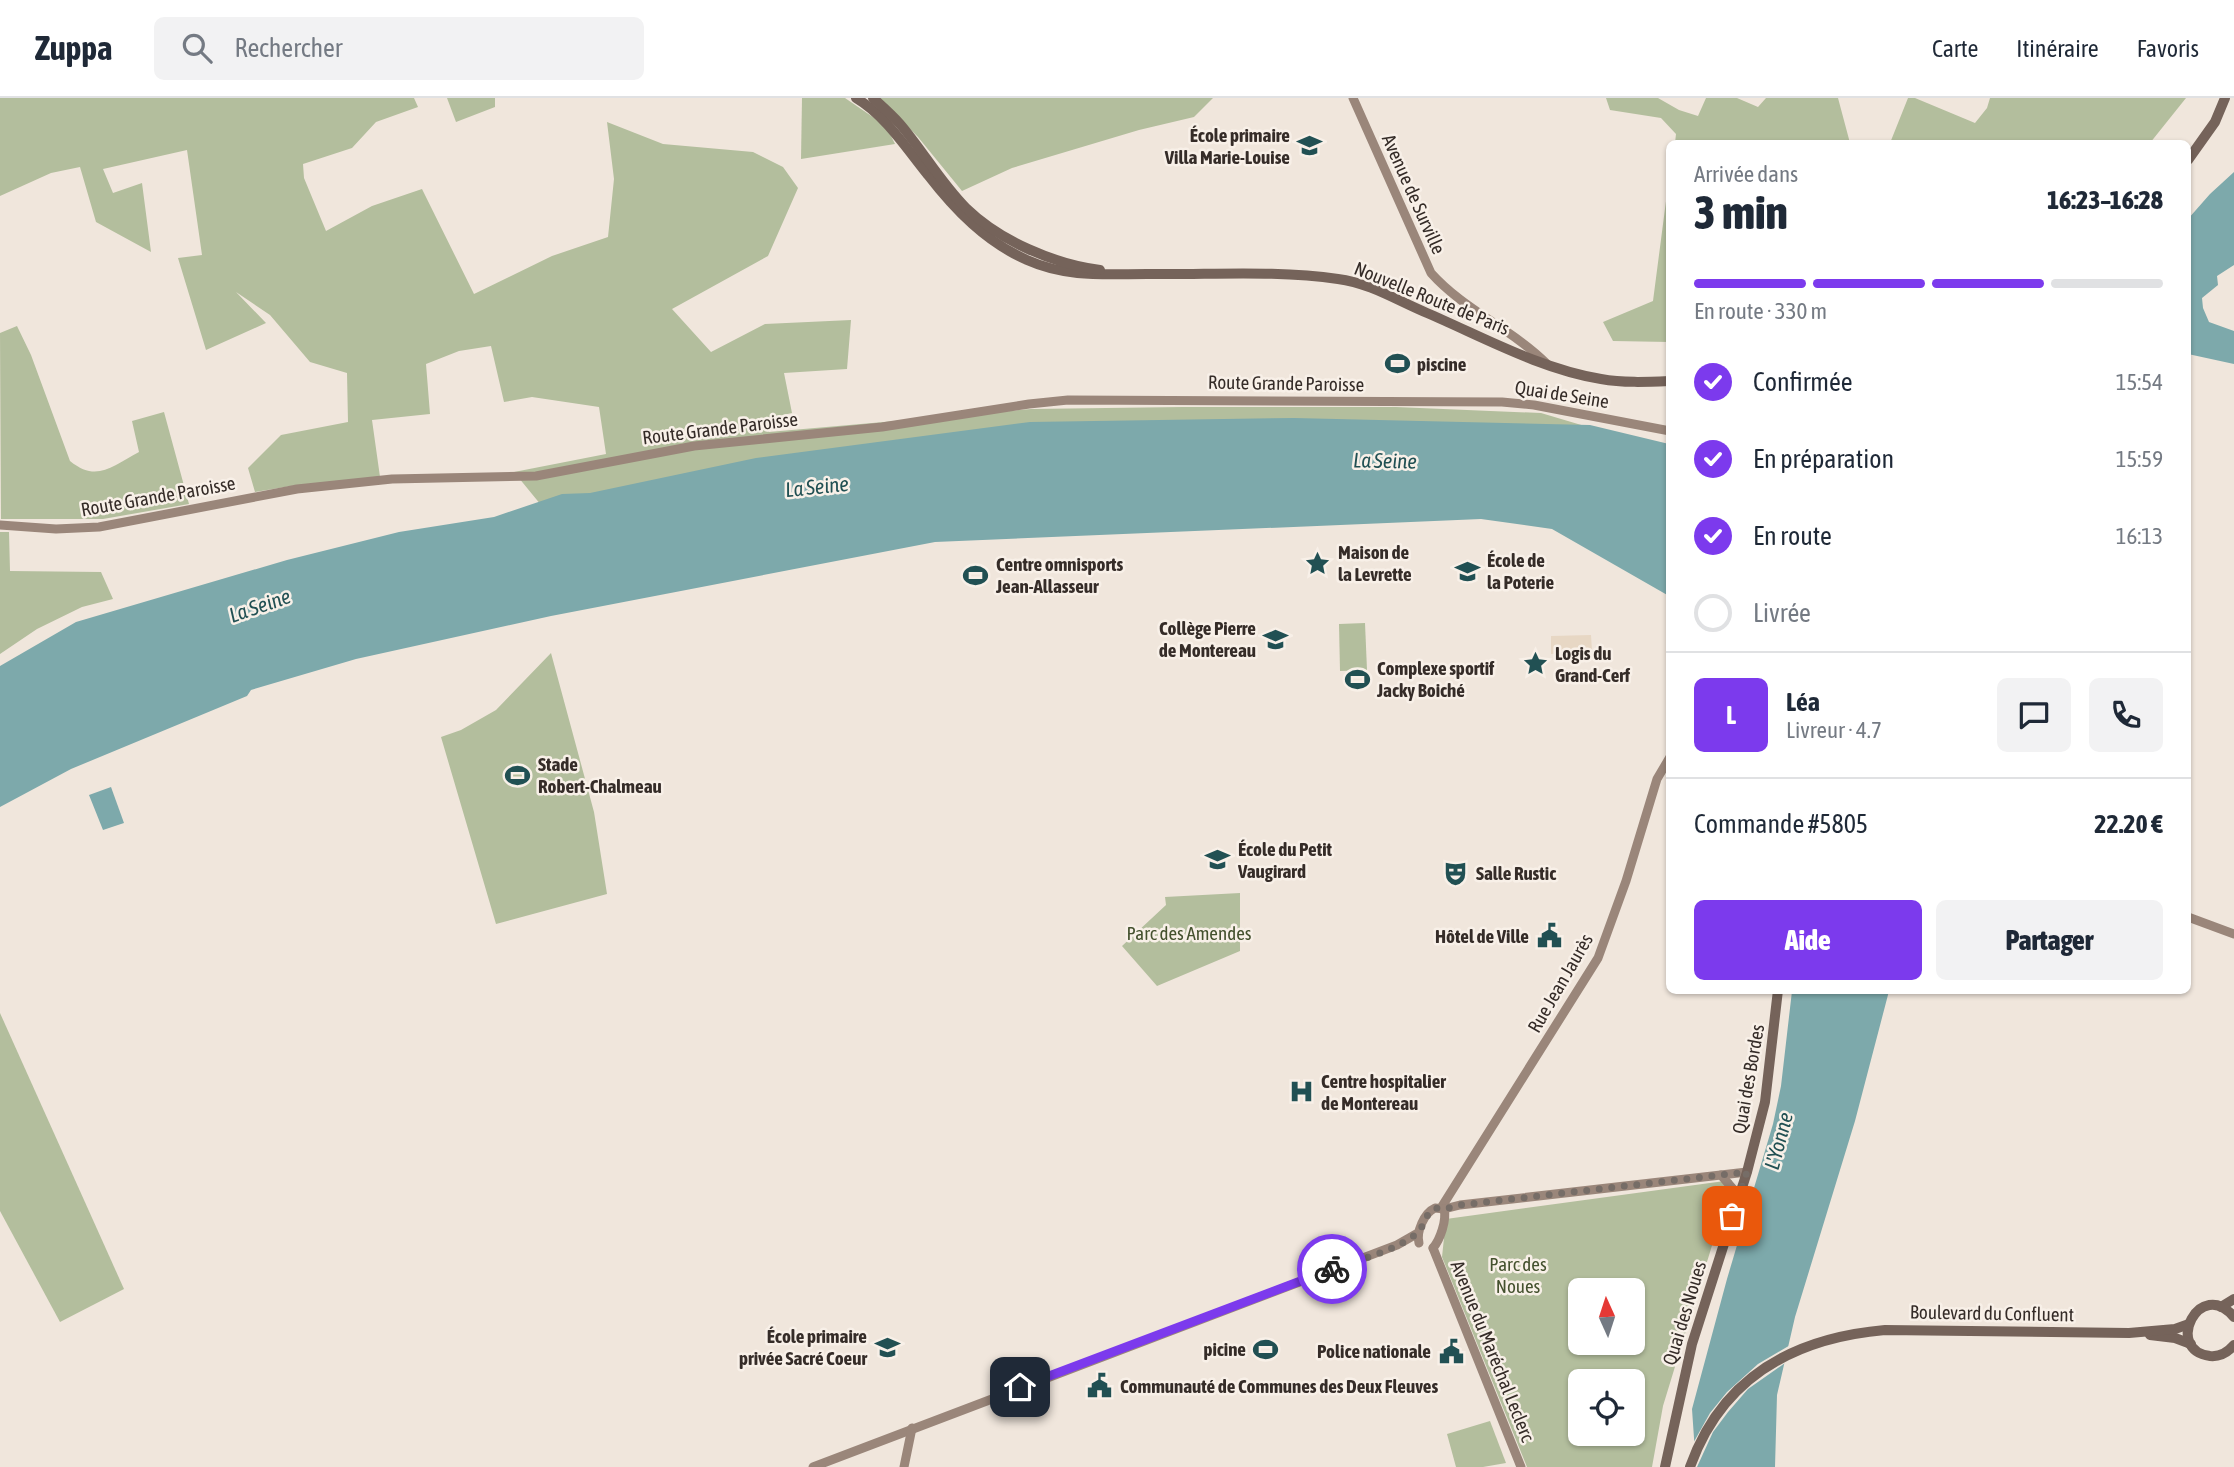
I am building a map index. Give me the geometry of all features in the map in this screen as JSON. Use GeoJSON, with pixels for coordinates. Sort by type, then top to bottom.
{"type":"FeatureCollection","features":[{"type":"Feature","properties":{"kind":"main road","name":"Nouvelle Route de Paris"},"geometry":{"type":"LineString","coordinates":[[856,98],[898,135],[954,208],[1003,248],[1028,261],[1055,270],[1102,276],[1298,275],[1340,279],[1377,290],[1493,342],[1573,373],[1626,382],[1666,381]]}},
{"type":"Feature","properties":{"kind":"main road","name":"Nouvelle Route de Paris"},"geometry":{"type":"LineString","coordinates":[[873,98],[899,122],[967,209],[997,232],[1057,260],[1132,274]]}},
{"type":"Feature","properties":{"kind":"main road","name":"Avenue de Surville"},"geometry":{"type":"LineString","coordinates":[[1353,98],[1430,273],[1446,290],[1533,350],[1548,365]]}},
{"type":"Feature","properties":{"kind":"main road"},"geometry":{"type":"LineString","coordinates":[[2191,156],[2215,122],[2225,98]]}},
{"type":"Feature","properties":{"kind":"main road"},"geometry":{"type":"LineString","coordinates":[[1488,321],[1493,342]]}},
{"type":"Feature","properties":{"kind":"main road"},"geometry":{"type":"LineString","coordinates":[[1493,342],[1502,329]]}},
{"type":"Feature","properties":{"kind":"main road","name":"Route Grande Paroisse"},"geometry":{"type":"LineString","coordinates":[[0,525],[56,529],[99,527],[297,489],[404,478],[536,476],[694,446],[881,428],[1068,400],[1448,403]]}},
{"type":"Feature","properties":{"kind":"main road","name":"Quai de Seine"},"geometry":{"type":"LineString","coordinates":[[1448,403],[1534,405],[1666,430]]}},
{"type":"Feature","properties":{"kind":"main road","name":"Rue Jean Jaurès"},"geometry":{"type":"LineString","coordinates":[[1443,1209],[1598,958],[1626,881],[1658,774],[1666,763]]}},
{"type":"Feature","properties":{"kind":"main road"},"geometry":{"type":"LineString","coordinates":[[2191,918],[2234,934]]}},
{"type":"Feature","properties":{"kind":"main road","name":"Quai des Bordes"},"geometry":{"type":"LineString","coordinates":[[1747,1172],[1767,1093],[1778,994]]}},
{"type":"Feature","properties":{"kind":"main road"},"geometry":{"type":"LineString","coordinates":[[1419,1243],[1418,1233],[1428,1212],[1435,1208],[1747,1172]]}},
{"type":"Feature","properties":{"kind":"main road","name":"Quai des Noues"},"geometry":{"type":"LineString","coordinates":[[1665,1467],[1692,1344],[1747,1172]]}},
{"type":"Feature","properties":{"kind":"main road"},"geometry":{"type":"LineString","coordinates":[[1721,1175],[1739,1196]]}},
{"type":"Feature","properties":{"kind":"main road"},"geometry":{"type":"LineString","coordinates":[[1397,1245],[1419,1243],[1426,1248],[1433,1248],[1446,1214],[1443,1209]]}},
{"type":"Feature","properties":{"kind":"main road"},"geometry":{"type":"LineString","coordinates":[[813,1467],[1397,1245],[1418,1233]]}},
{"type":"Feature","properties":{"kind":"main road","name":"Avenue du Maréchal Leclerc"},"geometry":{"type":"LineString","coordinates":[[1433,1248],[1521,1467]]}},
{"type":"Feature","properties":{"kind":"main road"},"geometry":{"type":"LineString","coordinates":[[2221,1307],[2234,1299]]}},
{"type":"Feature","properties":{"kind":"main road"},"geometry":{"type":"LineString","coordinates":[[2191,1344],[2187,1330],[2200,1309],[2207,1306],[2221,1307],[2234,1317]]}},
{"type":"Feature","properties":{"kind":"main road","name":"Boulevard du Confluent"},"geometry":{"type":"LineString","coordinates":[[2129,1333],[2175,1329],[2189,1324]]}},
{"type":"Feature","properties":{"kind":"main road","name":"Boulevard du Confluent"},"geometry":{"type":"LineString","coordinates":[[1690,1467],[1709,1425],[1728,1399],[1756,1373],[1807,1345],[1855,1332],[1969,1330],[2129,1333],[2175,1338],[2191,1344],[2201,1353],[2214,1356],[2227,1352],[2234,1345]]}},
{"type":"Feature","properties":{"kind":"main road"},"geometry":{"type":"LineString","coordinates":[[904,1467],[912,1428]]}},
{"type":"Feature","properties":{"kind":"green space"},"geometry":{"type":"Polygon","coordinates":[[[0,98],[414,98],[418,107],[376,122],[352,148],[303,164],[304,178],[326,231],[372,206],[422,189],[474,294],[552,256],[608,237],[614,179],[607,122],[663,144],[753,152],[783,167],[798,188],[768,256],[672,309],[711,352],[765,324],[851,320],[847,369],[784,373],[792,413],[770,418],[769,432],[1031,409],[1182,407],[1396,407],[1541,413],[1588,427],[541,505],[514,472],[606,454],[599,407],[532,397],[504,402],[491,346],[459,351],[426,364],[430,414],[372,420],[380,477],[255,492],[248,468],[281,435],[348,422],[347,373],[310,362],[270,315],[236,292],[266,323],[206,350],[178,258],[202,255],[187,150],[103,169],[113,193],[142,183],[151,252],[96,222],[80,167],[51,173],[0,196],[0,98]]]}},
{"type":"Feature","properties":{"kind":"green space"},"geometry":{"type":"Polygon","coordinates":[[[447,98],[495,98],[495,107],[456,122],[447,98]]]}},
{"type":"Feature","properties":{"kind":"green space"},"geometry":{"type":"Polygon","coordinates":[[[802,98],[845,98],[886,126],[895,144],[801,159],[802,98]]]}},
{"type":"Feature","properties":{"kind":"green space"},"geometry":{"type":"Polygon","coordinates":[[[879,98],[1213,98],[1194,117],[1139,130],[1012,168],[962,191],[918,137],[879,98]]]}},
{"type":"Feature","properties":{"kind":"green space"},"geometry":{"type":"Polygon","coordinates":[[[1606,98],[1658,98],[1679,110],[1698,116],[1706,98],[1737,98],[1758,107],[1766,98],[1838,98],[1849,140],[1675,140],[1676,134],[1661,118],[1610,110],[1606,98]]]}},
{"type":"Feature","properties":{"kind":"green space"},"geometry":{"type":"Polygon","coordinates":[[[1908,98],[1915,98],[1975,123],[1987,108],[1990,98],[2186,98],[2152,140],[1891,140],[1908,98]]]}},
{"type":"Feature","properties":{"kind":"green space"},"geometry":{"type":"Polygon","coordinates":[[[1666,201],[1666,342],[1613,341],[1603,322],[1653,301],[1666,201]]]}},
{"type":"Feature","properties":{"kind":"green space"},"geometry":{"type":"Polygon","coordinates":[[[17,326],[31,355],[70,461],[88,471],[97,472],[112,467],[139,452],[132,421],[164,412],[189,504],[103,519],[1,519],[0,333],[17,326]]]}},
{"type":"Feature","properties":{"kind":"green space"},"geometry":{"type":"Polygon","coordinates":[[[0,532],[9,532],[10,571],[101,572],[113,599],[82,607],[37,629],[0,654],[0,532]]]}},
{"type":"Feature","properties":{"kind":"green space"},"geometry":{"type":"Polygon","coordinates":[[[1365,623],[1367,670],[1340,671],[1339,624],[1365,623]]]}},
{"type":"Feature","properties":{"kind":"green space","name":"Stade Robert-Chalmeau"},"geometry":{"type":"Polygon","coordinates":[[[551,653],[594,812],[607,894],[496,924],[441,737],[461,730],[496,710],[551,653]]]}},
{"type":"Feature","properties":{"kind":"green space","name":"Parc des Amendes"},"geometry":{"type":"Polygon","coordinates":[[[1240,893],[1240,951],[1157,986],[1122,946],[1166,905],[1165,897],[1240,893]]]}},
{"type":"Feature","properties":{"kind":"green space"},"geometry":{"type":"Polygon","coordinates":[[[0,1013],[124,1289],[60,1322],[0,1211],[0,1013]]]}},
{"type":"Feature","properties":{"kind":"green space","name":"Parc des Noues"},"geometry":{"type":"Polygon","coordinates":[[[1732,1180],[1663,1406],[1652,1467],[1527,1467],[1442,1257],[1446,1219],[1732,1180]]]}},
{"type":"Feature","properties":{"kind":"green space"},"geometry":{"type":"Polygon","coordinates":[[[1490,1421],[1506,1463],[1483,1467],[1456,1467],[1447,1434],[1490,1421]]]}},
{"type":"Feature","properties":{"kind":"shaded area"},"geometry":{"type":"Polygon","coordinates":[[[1591,635],[1592,651],[1551,654],[1551,636],[1591,635]]]}},
{"type":"Feature","properties":{"kind":"water"},"geometry":{"type":"Polygon","coordinates":[[[2234,172],[2234,265],[2217,276],[2218,285],[2202,298],[2209,322],[2234,331],[2234,364],[2191,355],[2191,216],[2234,172]]]}},
{"type":"Feature","properties":{"kind":"water","name":"La Seine"},"geometry":{"type":"Polygon","coordinates":[[[1294,418],[1590,425],[1666,443],[1666,594],[1552,529],[1481,519],[935,542],[551,616],[356,659],[251,690],[247,696],[71,769],[0,807],[0,666],[76,622],[287,560],[399,532],[494,517],[562,494],[590,493],[756,458],[1030,422],[1294,418]]]}},
{"type":"Feature","properties":{"kind":"water"},"geometry":{"type":"Polygon","coordinates":[[[111,787],[124,823],[103,830],[89,795],[111,787]]]}},
{"type":"Feature","properties":{"kind":"water","name":"L'Yonne"},"geometry":{"type":"Polygon","coordinates":[[[1792,994],[1888,994],[1855,1121],[1795,1317],[1777,1395],[1775,1467],[1696,1467],[1692,1409],[1773,1124],[1781,1086],[1792,994]]]}},
{"type":"Feature","properties":{"kind":"pier"},"geometry":{"type":"Polygon","coordinates":[[[1792,1344],[1788,1361],[1748,1389],[1713,1432],[1697,1467],[1692,1467],[1691,1447],[1710,1413],[1727,1392],[1758,1364],[1792,1344]]]}},
{"type":"Feature","properties":{"kind":"way so far"},"geometry":{"type":"LineString","coordinates":[[1332,1269],[1397,1245],[1418,1233],[1428,1212],[1435,1208],[1747,1172],[1732,1216]]}},
{"type":"Feature","properties":{"kind":"place","name":"École primaire Villa Marie-Louise"},"geometry":{"type":"Point","coordinates":[1310,146]}},
{"type":"Feature","properties":{"kind":"place","name":"piscine"},"geometry":{"type":"Point","coordinates":[1397,364]}},
{"type":"Feature","properties":{"kind":"place","name":"Maison de la Levrette"},"geometry":{"type":"Point","coordinates":[1318,563]}},
{"type":"Feature","properties":{"kind":"place","name":"École de la Poterie"},"geometry":{"type":"Point","coordinates":[1467,571]}},
{"type":"Feature","properties":{"kind":"place","name":"Centre omnisports Jean-Allasseur"},"geometry":{"type":"Point","coordinates":[976,575]}},
{"type":"Feature","properties":{"kind":"place","name":"Collège Pierre de Montereau"},"geometry":{"type":"Point","coordinates":[1276,639]}},
{"type":"Feature","properties":{"kind":"place","name":"Logis du Grand-Cerf"},"geometry":{"type":"Point","coordinates":[1535,664]}},
{"type":"Feature","properties":{"kind":"place","name":"Complexe sportif Jacky Boiché"},"geometry":{"type":"Point","coordinates":[1357,679]}},
{"type":"Feature","properties":{"kind":"place","name":"Stade Robert-Chalmeau"},"geometry":{"type":"Point","coordinates":[518,775]}},
{"type":"Feature","properties":{"kind":"place","name":"École du Petit Vaugirard"},"geometry":{"type":"Point","coordinates":[1218,860]}},
{"type":"Feature","properties":{"kind":"place","name":"Salle Rustic"},"geometry":{"type":"Point","coordinates":[1456,873]}},
{"type":"Feature","properties":{"kind":"place","name":"Hôtel de Ville"},"geometry":{"type":"Point","coordinates":[1549,936]}},
{"type":"Feature","properties":{"kind":"place","name":"Centre hospitalier de Montereau"},"geometry":{"type":"Point","coordinates":[1301,1092]}},
{"type":"Feature","properties":{"kind":"place","name":"École primaire privée Sacré Coeur"},"geometry":{"type":"Point","coordinates":[887,1347]}},
{"type":"Feature","properties":{"kind":"place","name":"picine"},"geometry":{"type":"Point","coordinates":[1266,1349]}},
{"type":"Feature","properties":{"kind":"place","name":"Police nationale"},"geometry":{"type":"Point","coordinates":[1451,1351]}},
{"type":"Feature","properties":{"kind":"place","name":"Communauté de Communes des Deux Fleuves"},"geometry":{"type":"Point","coordinates":[1100,1386]}},
{"type":"Feature","properties":{"kind":"route"},"geometry":{"type":"LineString","coordinates":[[1020,1387],[1332,1269]]}}]}
